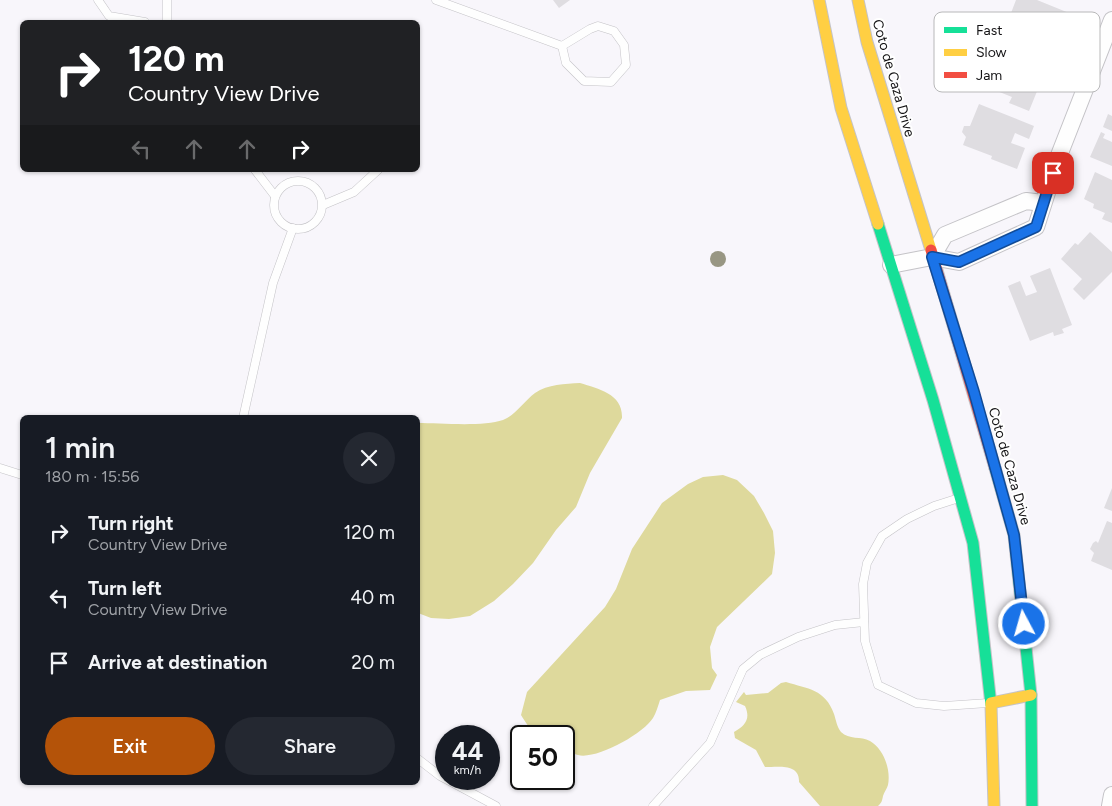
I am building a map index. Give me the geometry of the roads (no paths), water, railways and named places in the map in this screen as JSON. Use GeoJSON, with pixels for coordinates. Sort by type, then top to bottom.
{"type":"FeatureCollection","features":[{"type":"Feature","properties":{"kind":"main road"},"geometry":{"type":"LineString","coordinates":[[819,0],[841,108],[933,400],[973,542],[990,703],[994,806]]}},
{"type":"Feature","properties":{"kind":"main road","name":"Coto de Caza Drive"},"geometry":{"type":"LineString","coordinates":[[858,0],[867,42],[974,392],[1014,535],[1031,695],[1032,806]]}},
{"type":"Feature","properties":{"kind":"main road"},"geometry":{"type":"LineString","coordinates":[[990,703],[1031,695]]}},
{"type":"Feature","properties":{"kind":"street"},"geometry":{"type":"LineString","coordinates":[[1100,51],[1112,20]]}},
{"type":"Feature","properties":{"kind":"street"},"geometry":{"type":"LineString","coordinates":[[891,265],[932,257],[959,262],[1036,227],[1058,158],[1084,92]]}},
{"type":"Feature","properties":{"kind":"street"},"geometry":{"type":"LineString","coordinates":[[932,257],[945,235],[1026,201],[1043,203]]}},
{"type":"Feature","properties":{"kind":"street"},"geometry":{"type":"LineString","coordinates":[[1110,806],[1112,795]]}},
{"type":"Feature","properties":{"kind":"lane"},"geometry":{"type":"LineString","coordinates":[[98,0],[109,16],[133,20]]}},
{"type":"Feature","properties":{"kind":"lane"},"geometry":{"type":"LineString","coordinates":[[167,0],[167,20]]}},
{"type":"Feature","properties":{"kind":"lane"},"geometry":{"type":"LineString","coordinates":[[436,0],[562,46]]}},
{"type":"Feature","properties":{"kind":"lane"},"geometry":{"type":"LineString","coordinates":[[598,26],[614,31],[624,45],[626,65],[611,82],[584,81],[566,62],[562,46],[598,26]]}},
{"type":"Feature","properties":{"kind":"lane"},"geometry":{"type":"LineString","coordinates":[[257,172],[275,196]]}},
{"type":"Feature","properties":{"kind":"lane"},"geometry":{"type":"LineString","coordinates":[[323,205],[354,192],[376,172]]}},
{"type":"Feature","properties":{"kind":"lane"},"geometry":{"type":"LineString","coordinates":[[298,180],[307,182],[315,187],[321,195],[323,205],[321,214],[316,222],[308,228],[298,230],[288,228],[280,222],[275,214],[273,205],[275,196],[280,188],[288,182],[298,180]]}},
{"type":"Feature","properties":{"kind":"lane"},"geometry":{"type":"LineString","coordinates":[[244,415],[273,284],[293,228]]}},
{"type":"Feature","properties":{"kind":"lane"},"geometry":{"type":"LineString","coordinates":[[0,468],[20,474]]}},
{"type":"Feature","properties":{"kind":"lane"},"geometry":{"type":"LineString","coordinates":[[960,498],[934,506],[907,519],[882,536],[867,562],[863,584],[865,641],[878,685],[916,703],[944,706],[990,703]]}},
{"type":"Feature","properties":{"kind":"lane"},"geometry":{"type":"LineString","coordinates":[[653,806],[710,743],[742,669],[760,655],[798,637],[835,625],[864,622]]}},
{"type":"Feature","properties":{"kind":"lane"},"geometry":{"type":"LineString","coordinates":[[420,761],[440,776],[496,806]]}}]}
